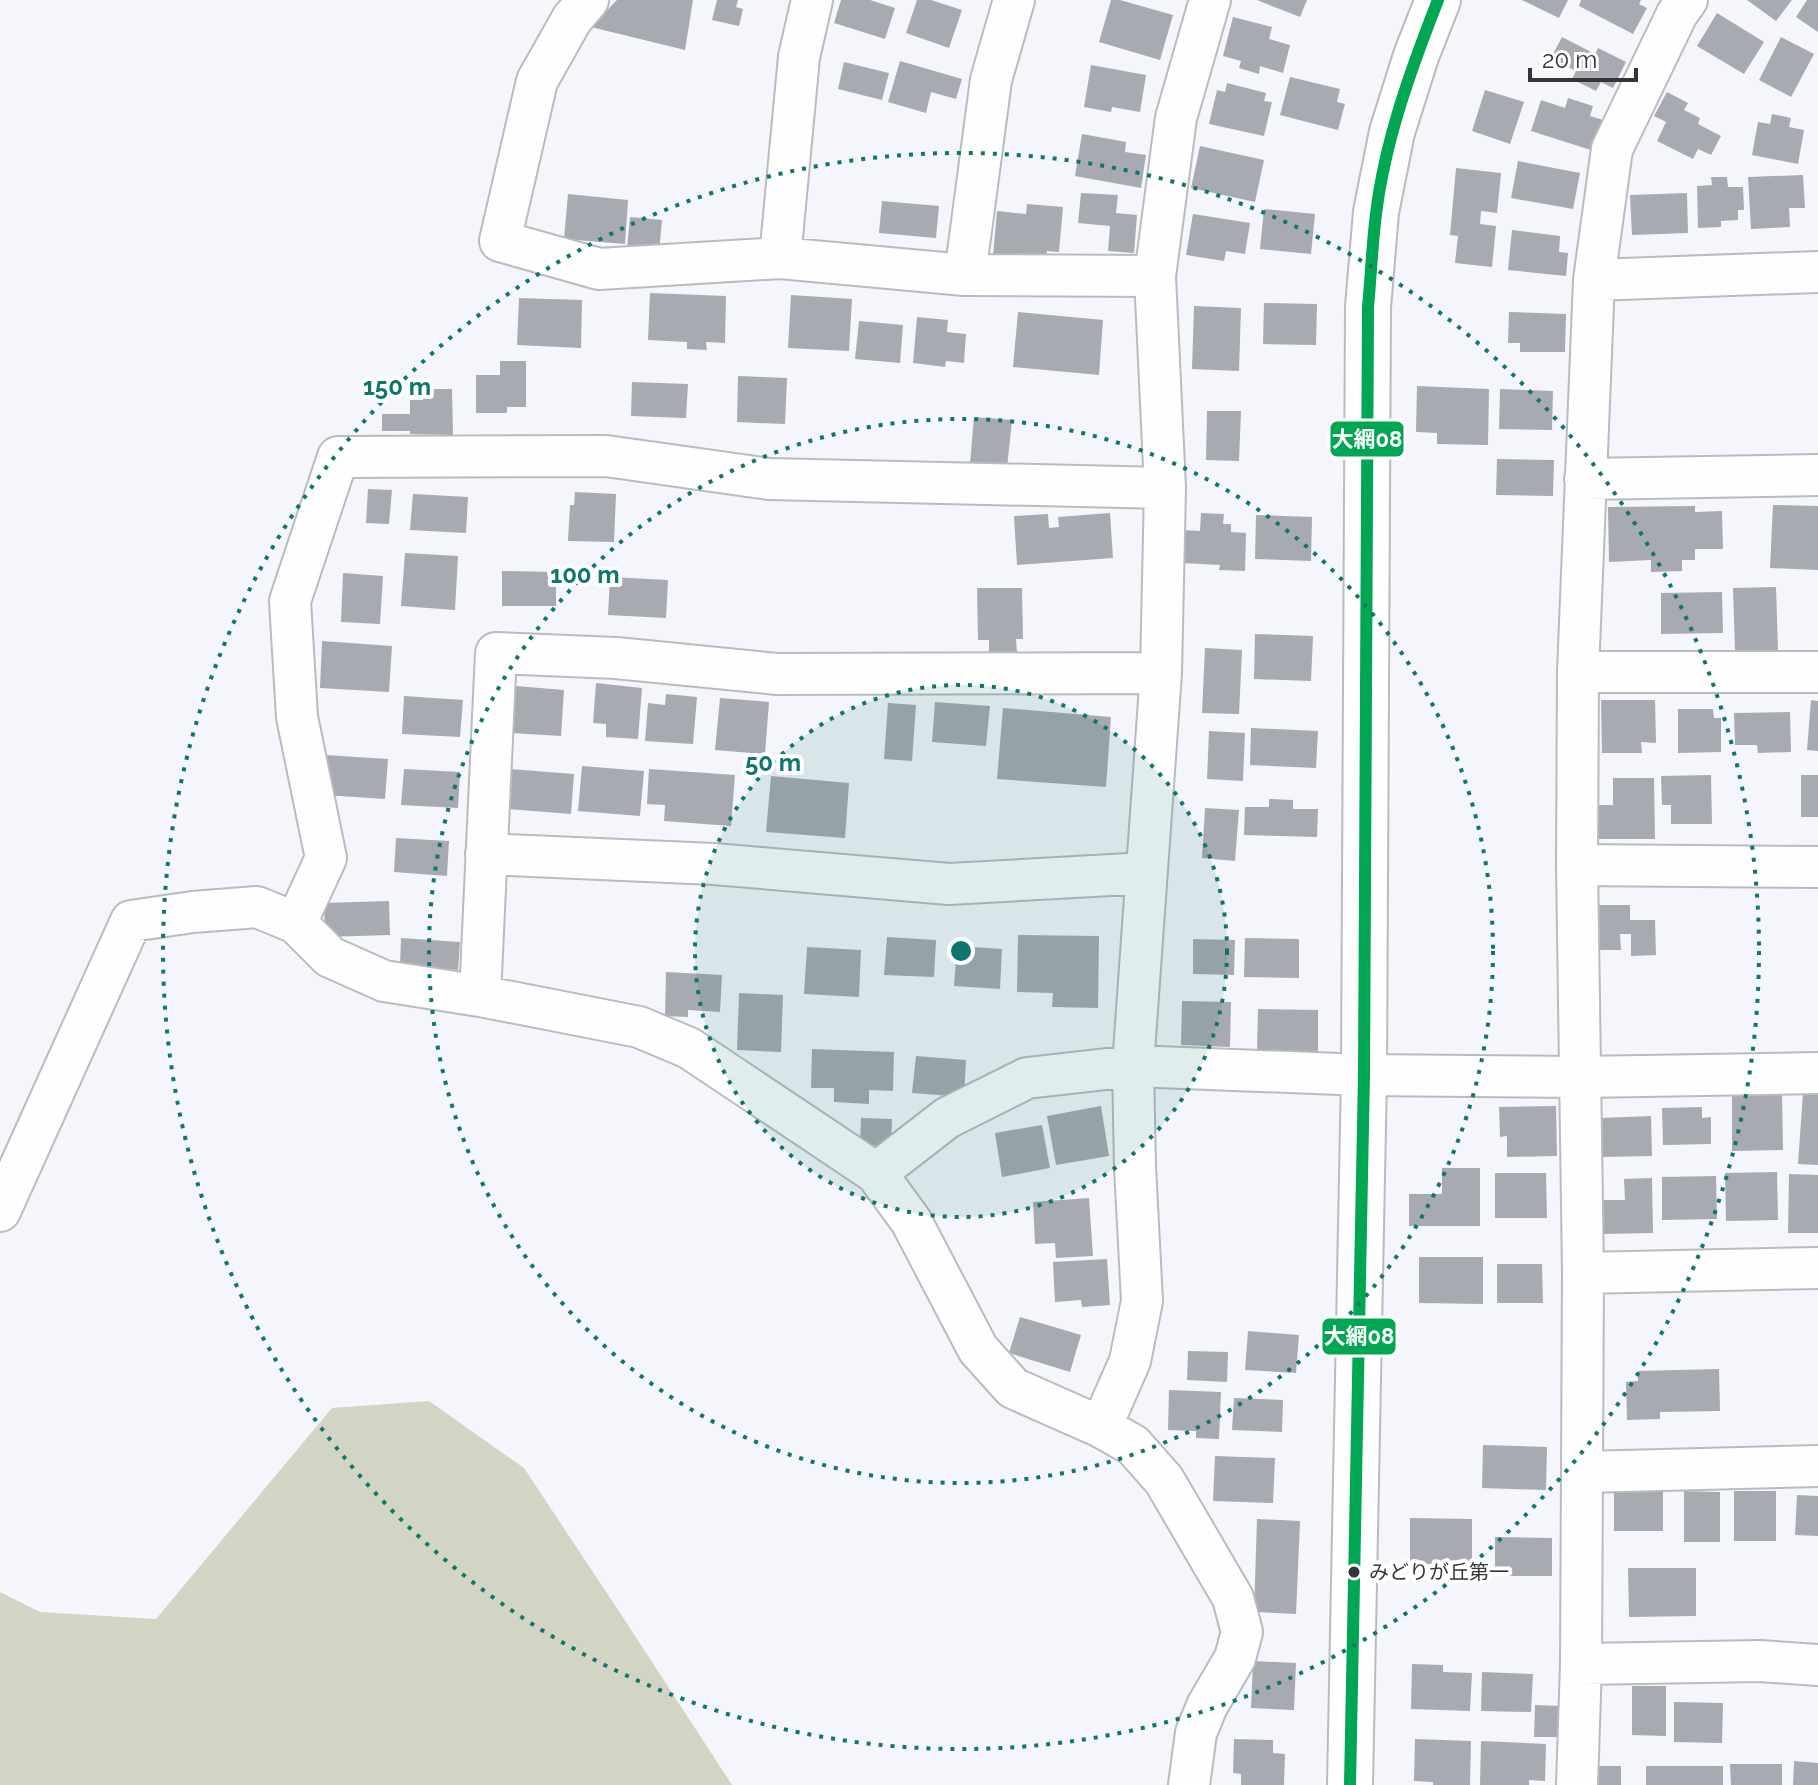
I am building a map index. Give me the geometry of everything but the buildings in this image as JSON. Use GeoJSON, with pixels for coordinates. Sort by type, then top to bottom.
{"type":"FeatureCollection","features":[{"type":"Feature","properties":{"kind":"street"},"geometry":{"type":"LineString","coordinates":[[588,0],[572,19],[537,81],[500,241],[599,269],[780,258],[965,275],[1155,276]]}},
{"type":"Feature","properties":{"kind":"street"},"geometry":{"type":"LineString","coordinates":[[780,258],[799,57],[812,0]]}},
{"type":"Feature","properties":{"kind":"street"},"geometry":{"type":"LineString","coordinates":[[965,275],[991,80],[1014,0]]}},
{"type":"Feature","properties":{"kind":"street"},"geometry":{"type":"LineString","coordinates":[[1101,1427],[1130,1361],[1142,1301],[1133,1066],[1161,673],[1165,488],[1155,276],[1176,118],[1210,0]]}},
{"type":"Feature","properties":{"kind":"street"},"geometry":{"type":"LineString","coordinates":[[1350,1785],[1364,1075],[1368,307],[1376,212],[1392,132],[1438,0]]}},
{"type":"Feature","properties":{"kind":"street"},"geometry":{"type":"LineString","coordinates":[[1577,1785],[1583,1472],[1578,672],[1594,280],[1612,149],[1677,14],[1687,0]]}},
{"type":"Feature","properties":{"kind":"street"},"geometry":{"type":"LineString","coordinates":[[1594,280],[1818,272]]}},
{"type":"Feature","properties":{"kind":"street"},"geometry":{"type":"LineString","coordinates":[[296,923],[326,858],[297,717],[290,601],[338,457],[606,456],[769,479],[1165,488]]}},
{"type":"Feature","properties":{"kind":"street"},"geometry":{"type":"LineString","coordinates":[[1585,479],[1818,475]]}},
{"type":"Feature","properties":{"kind":"street"},"geometry":{"type":"LineString","coordinates":[[480,996],[496,653],[616,658],[777,674],[1161,673]]}},
{"type":"Feature","properties":{"kind":"street"},"geometry":{"type":"LineString","coordinates":[[1578,672],[1818,672]]}},
{"type":"Feature","properties":{"kind":"street"},"geometry":{"type":"LineString","coordinates":[[486,854],[714,864],[949,884],[1147,873]]}},
{"type":"Feature","properties":{"kind":"street"},"geometry":{"type":"LineString","coordinates":[[1577,865],[1818,867]]}},
{"type":"Feature","properties":{"kind":"street"},"geometry":{"type":"LineString","coordinates":[[0,1211],[131,921],[257,907],[296,923],[330,957],[384,981],[639,1027],[689,1048],[876,1173],[911,1221],[978,1349],[1013,1388],[1101,1427],[1133,1445],[1164,1480],[1233,1598],[1242,1632],[1235,1658],[1207,1706],[1196,1733],[1189,1785]]}},
{"type":"Feature","properties":{"kind":"street"},"geometry":{"type":"LineString","coordinates":[[876,1173],[947,1118],[1027,1078],[1133,1066],[1364,1075],[1581,1077],[1818,1073]]}},
{"type":"Feature","properties":{"kind":"street"},"geometry":{"type":"LineString","coordinates":[[1583,1273],[1818,1268]]}},
{"type":"Feature","properties":{"kind":"street"},"geometry":{"type":"LineString","coordinates":[[1583,1472],[1818,1466]]}},
{"type":"Feature","properties":{"kind":"street"},"geometry":{"type":"LineString","coordinates":[[1581,1664],[1760,1661],[1818,1665]]}},
{"type":"Feature","properties":{"kind":"green space"},"geometry":{"type":"Polygon","coordinates":[[[429,1401],[524,1468],[732,1785],[0,1785],[0,1592],[40,1612],[156,1619],[332,1408],[429,1401]]]}},
{"type":"Feature","properties":{"kind":"transit line","name":"大網08"},"geometry":{"type":"LineString","coordinates":[[1350,1785],[1364,1075],[1368,307],[1376,214],[1392,132],[1438,0]]}},
{"type":"Feature","properties":{"kind":"place","name":"みどりが丘第一"},"geometry":{"type":"Point","coordinates":[1354,1572]}}]}
